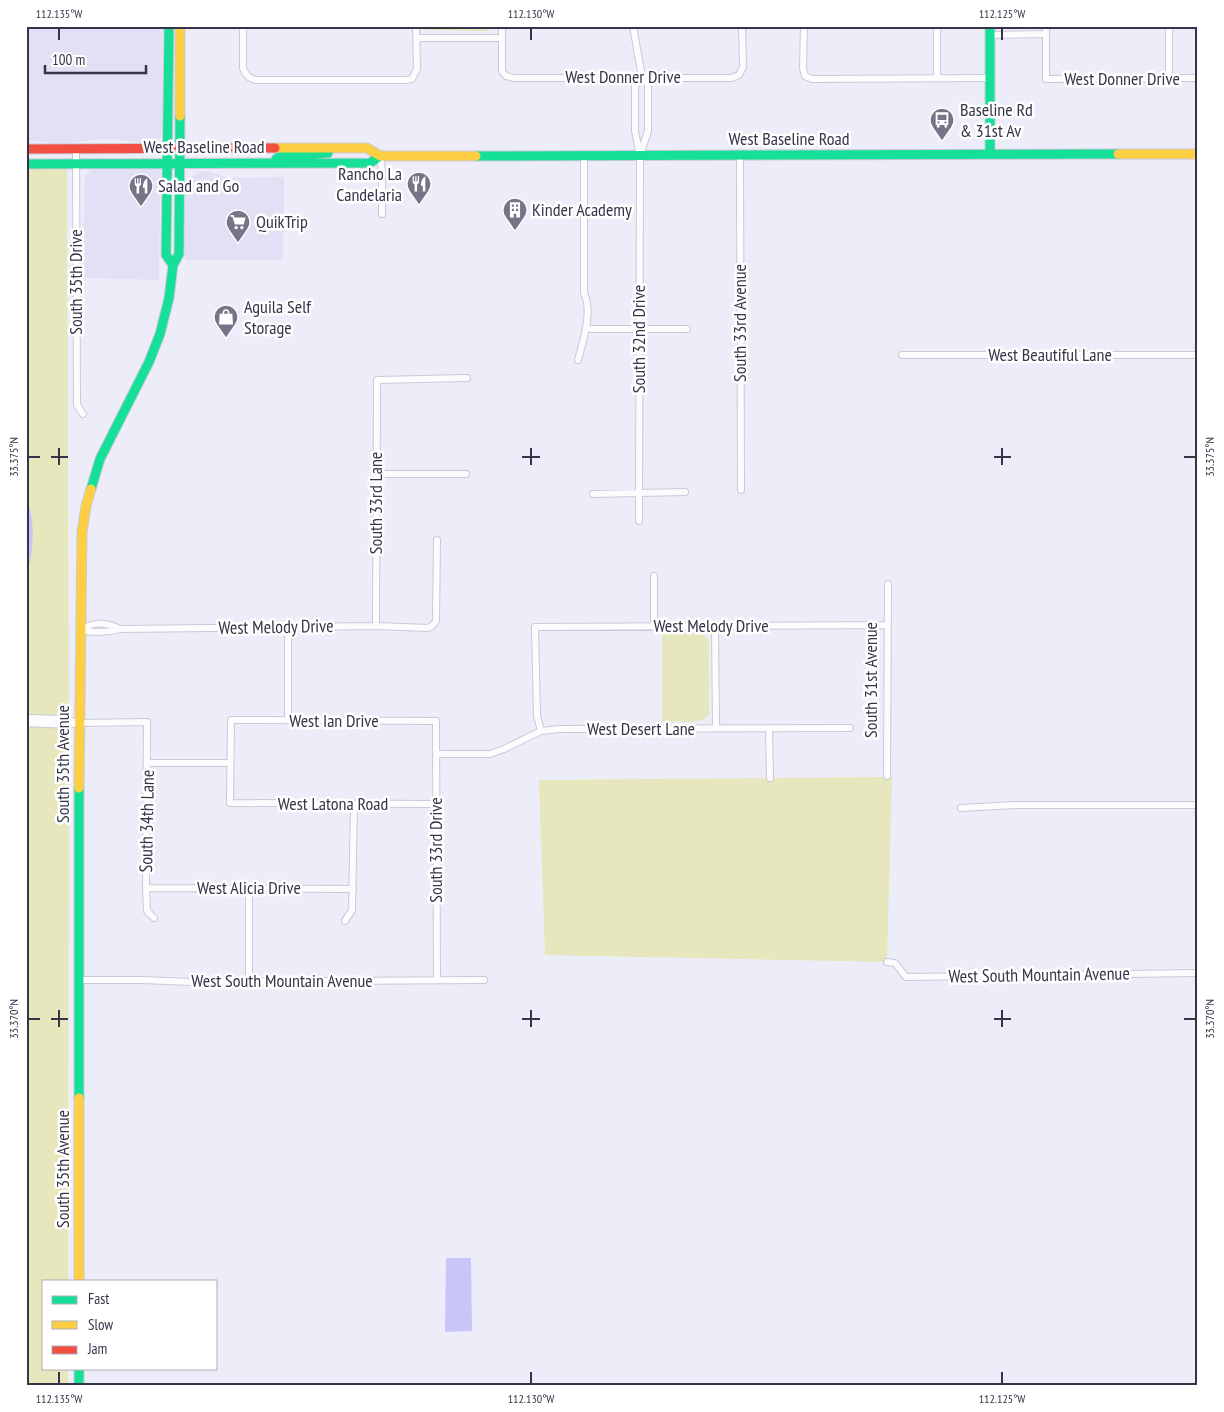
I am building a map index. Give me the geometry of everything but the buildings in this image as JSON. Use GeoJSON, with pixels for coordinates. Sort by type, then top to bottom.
{"type":"FeatureCollection","features":[{"type":"Feature","properties":{"kind":"main road","name":"South 35th Avenue"},"geometry":{"type":"LineString","coordinates":[[169,26],[166,256],[173,265]]}},
{"type":"Feature","properties":{"kind":"main road","name":"South 35th Avenue"},"geometry":{"type":"LineString","coordinates":[[79,1280],[79,723],[82,532],[90,490],[100,459],[160,334],[169,298],[173,265],[179,254],[180,26]]}},
{"type":"Feature","properties":{"kind":"main road"},"geometry":{"type":"LineString","coordinates":[[990,30],[990,154]]}},
{"type":"Feature","properties":{"kind":"main road","name":"West Baseline Road"},"geometry":{"type":"LineString","coordinates":[[76,148],[367,148],[380,156],[1198,154]]}},
{"type":"Feature","properties":{"kind":"main road"},"geometry":{"type":"LineString","coordinates":[[26,149],[76,148]]}},
{"type":"Feature","properties":{"kind":"main road"},"geometry":{"type":"LineString","coordinates":[[273,163],[278,157],[324,154],[343,148]]}},
{"type":"Feature","properties":{"kind":"main road","name":"West Baseline Road"},"geometry":{"type":"LineString","coordinates":[[26,164],[370,163],[380,156]]}},
{"type":"Feature","properties":{"kind":"main road"},"geometry":{"type":"LineString","coordinates":[[79,1370],[79,1386]]}},
{"type":"Feature","properties":{"kind":"street"},"geometry":{"type":"LineString","coordinates":[[243,26],[243,68],[249,78],[256,80],[412,79],[417,69],[416,26]]}},
{"type":"Feature","properties":{"kind":"street"},"geometry":{"type":"LineString","coordinates":[[417,38],[502,38],[502,26]]}},
{"type":"Feature","properties":{"kind":"street"},"geometry":{"type":"LineString","coordinates":[[633,26],[642,77],[648,85],[648,131],[640,156]]}},
{"type":"Feature","properties":{"kind":"street","name":"West Donner Drive"},"geometry":{"type":"LineString","coordinates":[[502,38],[502,71],[506,76],[514,78],[732,78],[739,75],[743,67],[742,26]]}},
{"type":"Feature","properties":{"kind":"street"},"geometry":{"type":"LineString","coordinates":[[804,26],[803,68],[805,76],[812,79],[990,78]]}},
{"type":"Feature","properties":{"kind":"street"},"geometry":{"type":"LineString","coordinates":[[937,26],[937,79]]}},
{"type":"Feature","properties":{"kind":"street"},"geometry":{"type":"LineString","coordinates":[[990,30],[1046,34],[1046,26]]}},
{"type":"Feature","properties":{"kind":"street"},"geometry":{"type":"LineString","coordinates":[[1169,26],[1169,78]]}},
{"type":"Feature","properties":{"kind":"street","name":"West Donner Drive"},"geometry":{"type":"LineString","coordinates":[[1046,34],[1046,79],[1198,78]]}},
{"type":"Feature","properties":{"kind":"street"},"geometry":{"type":"LineString","coordinates":[[640,156],[635,131],[635,86],[642,77]]}},
{"type":"Feature","properties":{"kind":"street"},"geometry":{"type":"LineString","coordinates":[[635,106],[648,106]]}},
{"type":"Feature","properties":{"kind":"street","name":"South 35th Drive"},"geometry":{"type":"LineString","coordinates":[[76,148],[77,405],[83,414]]}},
{"type":"Feature","properties":{"kind":"street"},"geometry":{"type":"LineString","coordinates":[[380,156],[382,170],[382,214]]}},
{"type":"Feature","properties":{"kind":"street"},"geometry":{"type":"LineString","coordinates":[[578,360],[586,328],[587,302],[584,293],[584,156]]}},
{"type":"Feature","properties":{"kind":"street","name":"South 32nd Drive"},"geometry":{"type":"LineString","coordinates":[[639,521],[640,156]]}},
{"type":"Feature","properties":{"kind":"street","name":"South 33rd Avenue"},"geometry":{"type":"LineString","coordinates":[[740,156],[741,490]]}},
{"type":"Feature","properties":{"kind":"street"},"geometry":{"type":"LineString","coordinates":[[591,329],[687,329]]}},
{"type":"Feature","properties":{"kind":"street","name":"West Beautiful Lane"},"geometry":{"type":"LineString","coordinates":[[902,356],[1198,355]]}},
{"type":"Feature","properties":{"kind":"street","name":"South 33rd Lane"},"geometry":{"type":"LineString","coordinates":[[376,626],[377,380],[467,378]]}},
{"type":"Feature","properties":{"kind":"street"},"geometry":{"type":"LineString","coordinates":[[376,474],[466,474]]}},
{"type":"Feature","properties":{"kind":"street"},"geometry":{"type":"LineString","coordinates":[[593,494],[685,492]]}},
{"type":"Feature","properties":{"kind":"street","name":"West Melody Drive"},"geometry":{"type":"LineString","coordinates":[[80,630],[95,624],[106,624],[120,629],[376,626],[428,628],[436,620],[437,540]]}},
{"type":"Feature","properties":{"kind":"street"},"geometry":{"type":"LineString","coordinates":[[654,576],[654,626]]}},
{"type":"Feature","properties":{"kind":"street","name":"South 31st Avenue"},"geometry":{"type":"LineString","coordinates":[[886,776],[888,584]]}},
{"type":"Feature","properties":{"kind":"street","name":"West Melody Drive"},"geometry":{"type":"LineString","coordinates":[[540,731],[537,716],[535,627],[887,625]]}},
{"type":"Feature","properties":{"kind":"street"},"geometry":{"type":"LineString","coordinates":[[716,626],[716,728]]}},
{"type":"Feature","properties":{"kind":"street"},"geometry":{"type":"LineString","coordinates":[[288,627],[288,720]]}},
{"type":"Feature","properties":{"kind":"street"},"geometry":{"type":"LineString","coordinates":[[26,718],[67,720],[79,723]]}},
{"type":"Feature","properties":{"kind":"street","name":"West Ian Drive"},"geometry":{"type":"LineString","coordinates":[[230,763],[231,720],[436,721]]}},
{"type":"Feature","properties":{"kind":"street","name":"South 33rd Drive"},"geometry":{"type":"LineString","coordinates":[[436,721],[437,980]]}},
{"type":"Feature","properties":{"kind":"street","name":"South 34th Lane"},"geometry":{"type":"LineString","coordinates":[[79,723],[147,722],[146,888],[147,911],[154,918]]}},
{"type":"Feature","properties":{"kind":"street"},"geometry":{"type":"LineString","coordinates":[[26,723],[65,725],[79,723]]}},
{"type":"Feature","properties":{"kind":"street"},"geometry":{"type":"LineString","coordinates":[[769,728],[770,778]]}},
{"type":"Feature","properties":{"kind":"street","name":"West Desert Lane"},"geometry":{"type":"LineString","coordinates":[[436,754],[490,754],[540,731],[850,728]]}},
{"type":"Feature","properties":{"kind":"street"},"geometry":{"type":"LineString","coordinates":[[148,763],[230,763]]}},
{"type":"Feature","properties":{"kind":"street","name":"West Latona Road"},"geometry":{"type":"LineString","coordinates":[[230,763],[230,803],[436,804]]}},
{"type":"Feature","properties":{"kind":"street"},"geometry":{"type":"LineString","coordinates":[[345,920],[352,910],[354,804]]}},
{"type":"Feature","properties":{"kind":"street"},"geometry":{"type":"LineString","coordinates":[[962,808],[1015,805],[1198,805]]}},
{"type":"Feature","properties":{"kind":"street","name":"West Alicia Drive"},"geometry":{"type":"LineString","coordinates":[[146,888],[353,889]]}},
{"type":"Feature","properties":{"kind":"street"},"geometry":{"type":"LineString","coordinates":[[249,888],[249,982]]}},
{"type":"Feature","properties":{"kind":"street","name":"West South Mountain Avenue"},"geometry":{"type":"LineString","coordinates":[[887,962],[895,963],[906,977],[1198,973]]}},
{"type":"Feature","properties":{"kind":"street","name":"West South Mountain Avenue"},"geometry":{"type":"LineString","coordinates":[[80,980],[249,982],[484,980]]}},
{"type":"Feature","properties":{"kind":"shaded area"},"geometry":{"type":"Polygon","coordinates":[[[26,26],[163,26],[162,132],[159,140],[143,143],[114,139],[61,144],[26,140],[26,26]]]}},
{"type":"Feature","properties":{"kind":"shaded area"},"geometry":{"type":"Polygon","coordinates":[[[154,169],[160,171],[164,180],[160,197],[159,280],[82,278],[85,176],[91,170],[154,169]]]}},
{"type":"Feature","properties":{"kind":"shaded area"},"geometry":{"type":"Polygon","coordinates":[[[207,171],[228,178],[284,177],[283,260],[185,260],[185,181],[199,172],[207,171]]]}},
{"type":"Feature","properties":{"kind":"shaded area"},"geometry":{"type":"Polygon","coordinates":[[[26,495],[33,535],[31,556],[26,576],[26,495]]]}},
{"type":"Feature","properties":{"kind":"shaded area"},"geometry":{"type":"Polygon","coordinates":[[[446,1258],[471,1258],[472,1331],[445,1332],[446,1258]]]}},
{"type":"Feature","properties":{"kind":"green space"},"geometry":{"type":"Polygon","coordinates":[[[422,26],[493,26],[493,28],[487,31],[427,30],[423,29],[422,26]]]}},
{"type":"Feature","properties":{"kind":"green space"},"geometry":{"type":"Polygon","coordinates":[[[26,169],[67,169],[68,1280],[42,1280],[42,1370],[68,1370],[68,1386],[26,1386],[26,169]]]}},
{"type":"Feature","properties":{"kind":"green space"},"geometry":{"type":"Polygon","coordinates":[[[700,632],[709,640],[709,714],[706,718],[695,721],[662,721],[662,633],[700,632]]]}},
{"type":"Feature","properties":{"kind":"green space"},"geometry":{"type":"Polygon","coordinates":[[[892,777],[887,962],[545,955],[539,780],[892,777]]]}},
{"type":"Feature","properties":{"kind":"traffic: fast"},"geometry":{"type":"LineString","coordinates":[[169,26],[166,255],[173,265]]}},
{"type":"Feature","properties":{"kind":"traffic: fast"},"geometry":{"type":"LineString","coordinates":[[990,26],[990,154]]}},
{"type":"Feature","properties":{"kind":"traffic: fast"},"geometry":{"type":"LineString","coordinates":[[91,489],[100,459],[149,362],[160,334],[169,298],[173,265],[179,254],[180,116]]}},
{"type":"Feature","properties":{"kind":"traffic: fast"},"geometry":{"type":"LineString","coordinates":[[276,159],[279,157],[328,153]]}},
{"type":"Feature","properties":{"kind":"traffic: fast"},"geometry":{"type":"LineString","coordinates":[[476,156],[1118,154]]}},
{"type":"Feature","properties":{"kind":"traffic: fast"},"geometry":{"type":"LineString","coordinates":[[26,164],[370,163],[380,156]]}},
{"type":"Feature","properties":{"kind":"traffic: fast"},"geometry":{"type":"LineString","coordinates":[[79,788],[79,1098]]}},
{"type":"Feature","properties":{"kind":"traffic: fast"},"geometry":{"type":"LineString","coordinates":[[79,1370],[79,1386]]}},
{"type":"Feature","properties":{"kind":"traffic: slow"},"geometry":{"type":"LineString","coordinates":[[180,26],[180,116]]}},
{"type":"Feature","properties":{"kind":"traffic: slow"},"geometry":{"type":"LineString","coordinates":[[275,148],[367,148],[380,156],[476,156]]}},
{"type":"Feature","properties":{"kind":"traffic: slow"},"geometry":{"type":"LineString","coordinates":[[1118,154],[1198,154]]}},
{"type":"Feature","properties":{"kind":"traffic: slow"},"geometry":{"type":"LineString","coordinates":[[79,788],[82,532],[91,489]]}},
{"type":"Feature","properties":{"kind":"traffic: slow"},"geometry":{"type":"LineString","coordinates":[[79,1098],[79,1280]]}},
{"type":"Feature","properties":{"kind":"traffic: jam"},"geometry":{"type":"LineString","coordinates":[[26,149],[275,148]]}},
{"type":"Feature","properties":{"kind":"place","name":"Baseline Rd & 31st Av"},"geometry":{"type":"Point","coordinates":[942,141]}},
{"type":"Feature","properties":{"kind":"place","name":"Rancho La Candelaria"},"geometry":{"type":"Point","coordinates":[419,205]}},
{"type":"Feature","properties":{"kind":"place","name":"Salad and Go"},"geometry":{"type":"Point","coordinates":[141,207]}},
{"type":"Feature","properties":{"kind":"place","name":"Kinder Academy"},"geometry":{"type":"Point","coordinates":[515,231]}},
{"type":"Feature","properties":{"kind":"place","name":"QuikTrip"},"geometry":{"type":"Point","coordinates":[238,243]}},
{"type":"Feature","properties":{"kind":"place","name":"Aguila Self Storage"},"geometry":{"type":"Point","coordinates":[226,338]}}]}
